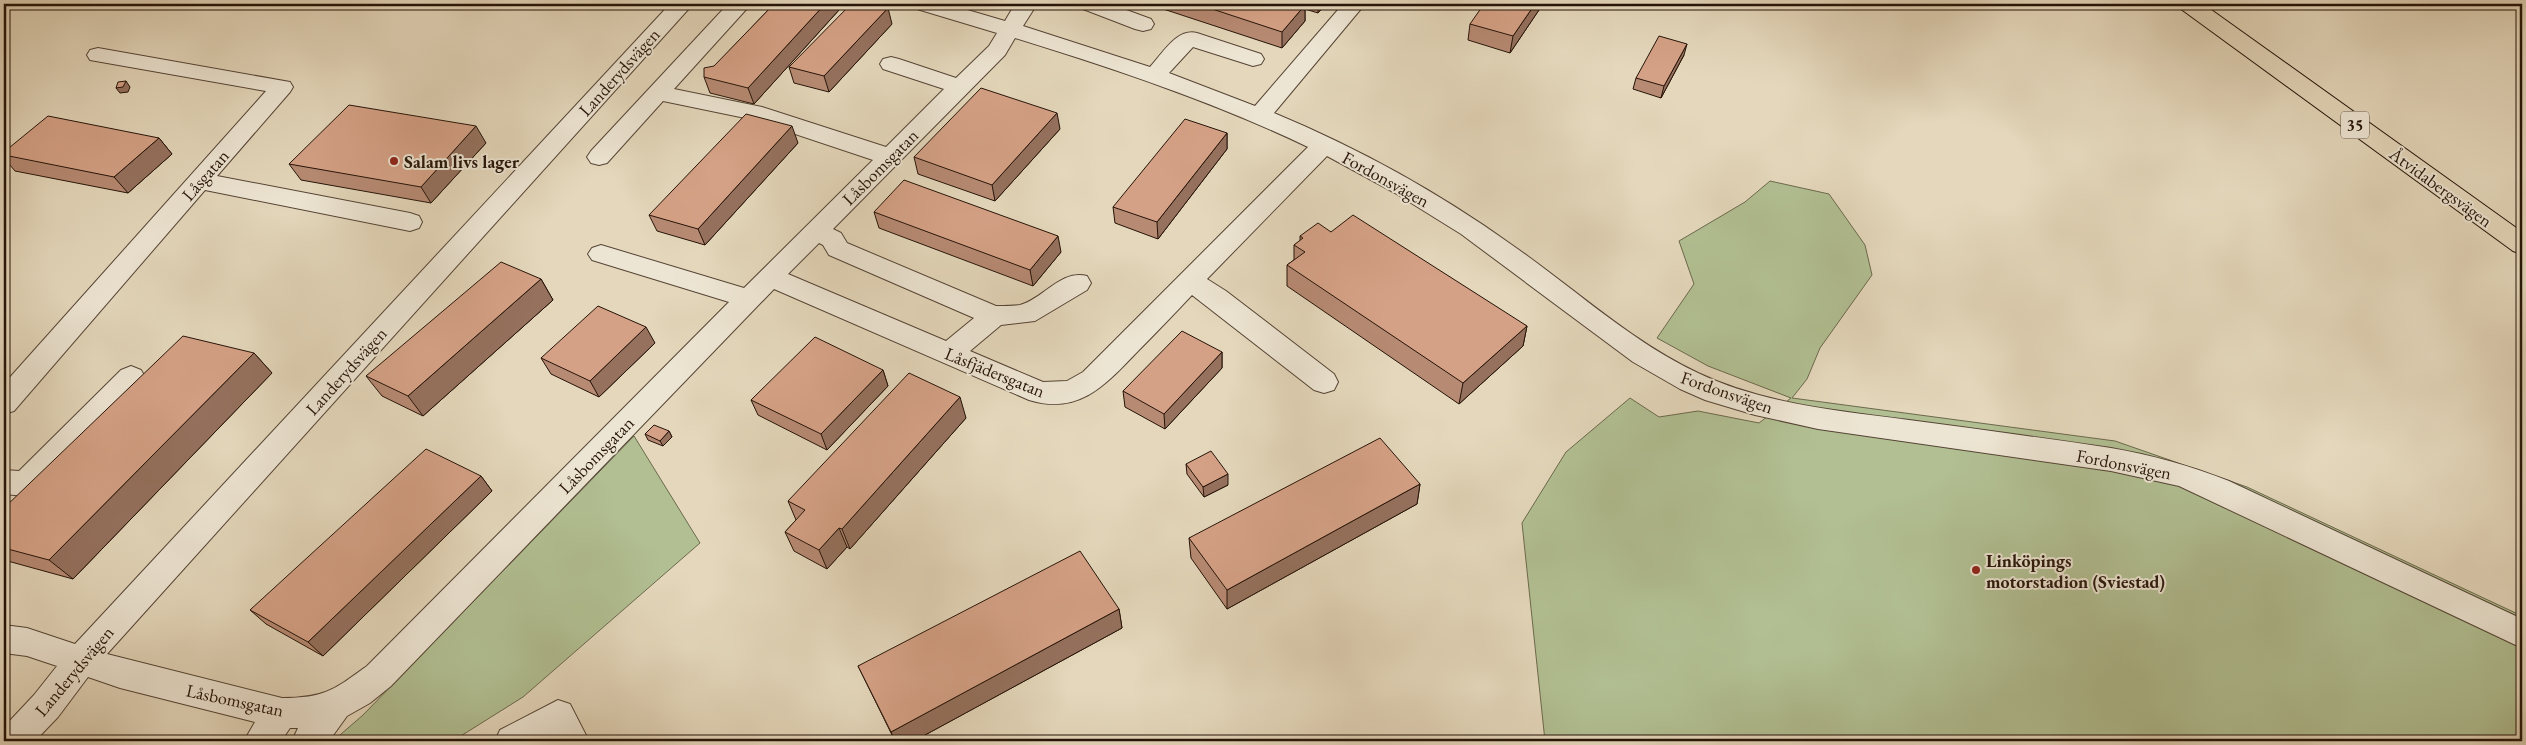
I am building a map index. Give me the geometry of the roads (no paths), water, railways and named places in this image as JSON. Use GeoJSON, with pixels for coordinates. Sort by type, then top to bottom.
{"type":"FeatureCollection","features":[{"type":"Feature","properties":{"kind":"main road","name":"Åtvidabergsvägen"},"geometry":{"type":"LineString","coordinates":[[2190,4],[2522,245]]}},
{"type":"Feature","properties":{"kind":"main road","name":"Åtvidabergsvägen"},"geometry":{"type":"LineString","coordinates":[[2208,4],[2522,230]]}},
{"type":"Feature","properties":{"kind":"street","name":"Landerydsvägen"},"geometry":{"type":"LineString","coordinates":[[13,741],[46,706],[81,660],[682,4]]}},
{"type":"Feature","properties":{"kind":"street"},"geometry":{"type":"LineString","coordinates":[[599,156],[740,4]]}},
{"type":"Feature","properties":{"kind":"street","name":"Fordonsvägen"},"geometry":{"type":"LineString","coordinates":[[925,4],[1155,75],[1260,115],[1324,145],[1404,186],[1473,230],[1535,274],[1610,334],[1677,376],[1718,392],[1764,406],[1835,421],[2123,461],[2174,473],[2220,490],[2522,634]]}},
{"type":"Feature","properties":{"kind":"street","name":"Låsbomsgatan"},"geometry":{"type":"LineString","coordinates":[[81,660],[120,673],[282,712],[310,713],[335,705],[358,692],[379,676],[816,231],[997,50],[1026,4]]}},
{"type":"Feature","properties":{"kind":"street"},"geometry":{"type":"LineString","coordinates":[[1091,4],[1143,24]]}},
{"type":"Feature","properties":{"kind":"street"},"geometry":{"type":"LineString","coordinates":[[1260,115],[1354,4]]}},
{"type":"Feature","properties":{"kind":"street"},"geometry":{"type":"LineString","coordinates":[[1155,75],[1189,38],[1253,59]]}},
{"type":"Feature","properties":{"kind":"street","name":"Låsgatan"},"geometry":{"type":"LineString","coordinates":[[4,403],[282,87],[98,55]]}},
{"type":"Feature","properties":{"kind":"street"},"geometry":{"type":"LineString","coordinates":[[891,64],[960,88]]}},
{"type":"Feature","properties":{"kind":"street"},"geometry":{"type":"LineString","coordinates":[[657,93],[754,112],[890,157]]}},
{"type":"Feature","properties":{"kind":"street","name":"Låsfjädersgatan"},"geometry":{"type":"LineString","coordinates":[[770,278],[1039,392],[1053,395],[1068,393],[1093,380],[1324,145]]}},
{"type":"Feature","properties":{"kind":"street"},"geometry":{"type":"LineString","coordinates":[[199,181],[410,222]]}},
{"type":"Feature","properties":{"kind":"street"},"geometry":{"type":"LineString","coordinates":[[816,231],[832,239],[838,250],[994,316],[1026,314],[1078,283]]}},
{"type":"Feature","properties":{"kind":"street"},"geometry":{"type":"LineString","coordinates":[[601,254],[749,299]]}},
{"type":"Feature","properties":{"kind":"street"},"geometry":{"type":"LineString","coordinates":[[1190,281],[1217,298],[1324,382]]}},
{"type":"Feature","properties":{"kind":"street"},"geometry":{"type":"LineString","coordinates":[[949,354],[994,316]]}},
{"type":"Feature","properties":{"kind":"street"},"geometry":{"type":"LineString","coordinates":[[4,512],[14,483],[131,377]]}},
{"type":"Feature","properties":{"kind":"street"},"geometry":{"type":"LineString","coordinates":[[4,638],[27,642],[81,660]]}},
{"type":"Feature","properties":{"kind":"street"},"geometry":{"type":"LineString","coordinates":[[309,741],[335,705]]}},
{"type":"Feature","properties":{"kind":"street"},"geometry":{"type":"LineString","coordinates":[[261,741],[282,712]]}},
{"type":"Feature","properties":{"kind":"street"},"geometry":{"type":"LineString","coordinates":[[512,741],[558,715],[572,741]]}},
{"type":"Feature","properties":{"kind":"place","name":"Salam livs lager"},"geometry":{"type":"Point","coordinates":[394,161]}},
{"type":"Feature","properties":{"kind":"place","name":"Linköpings motorstadion (Sviestad)"},"geometry":{"type":"Point","coordinates":[1976,570]}}]}
